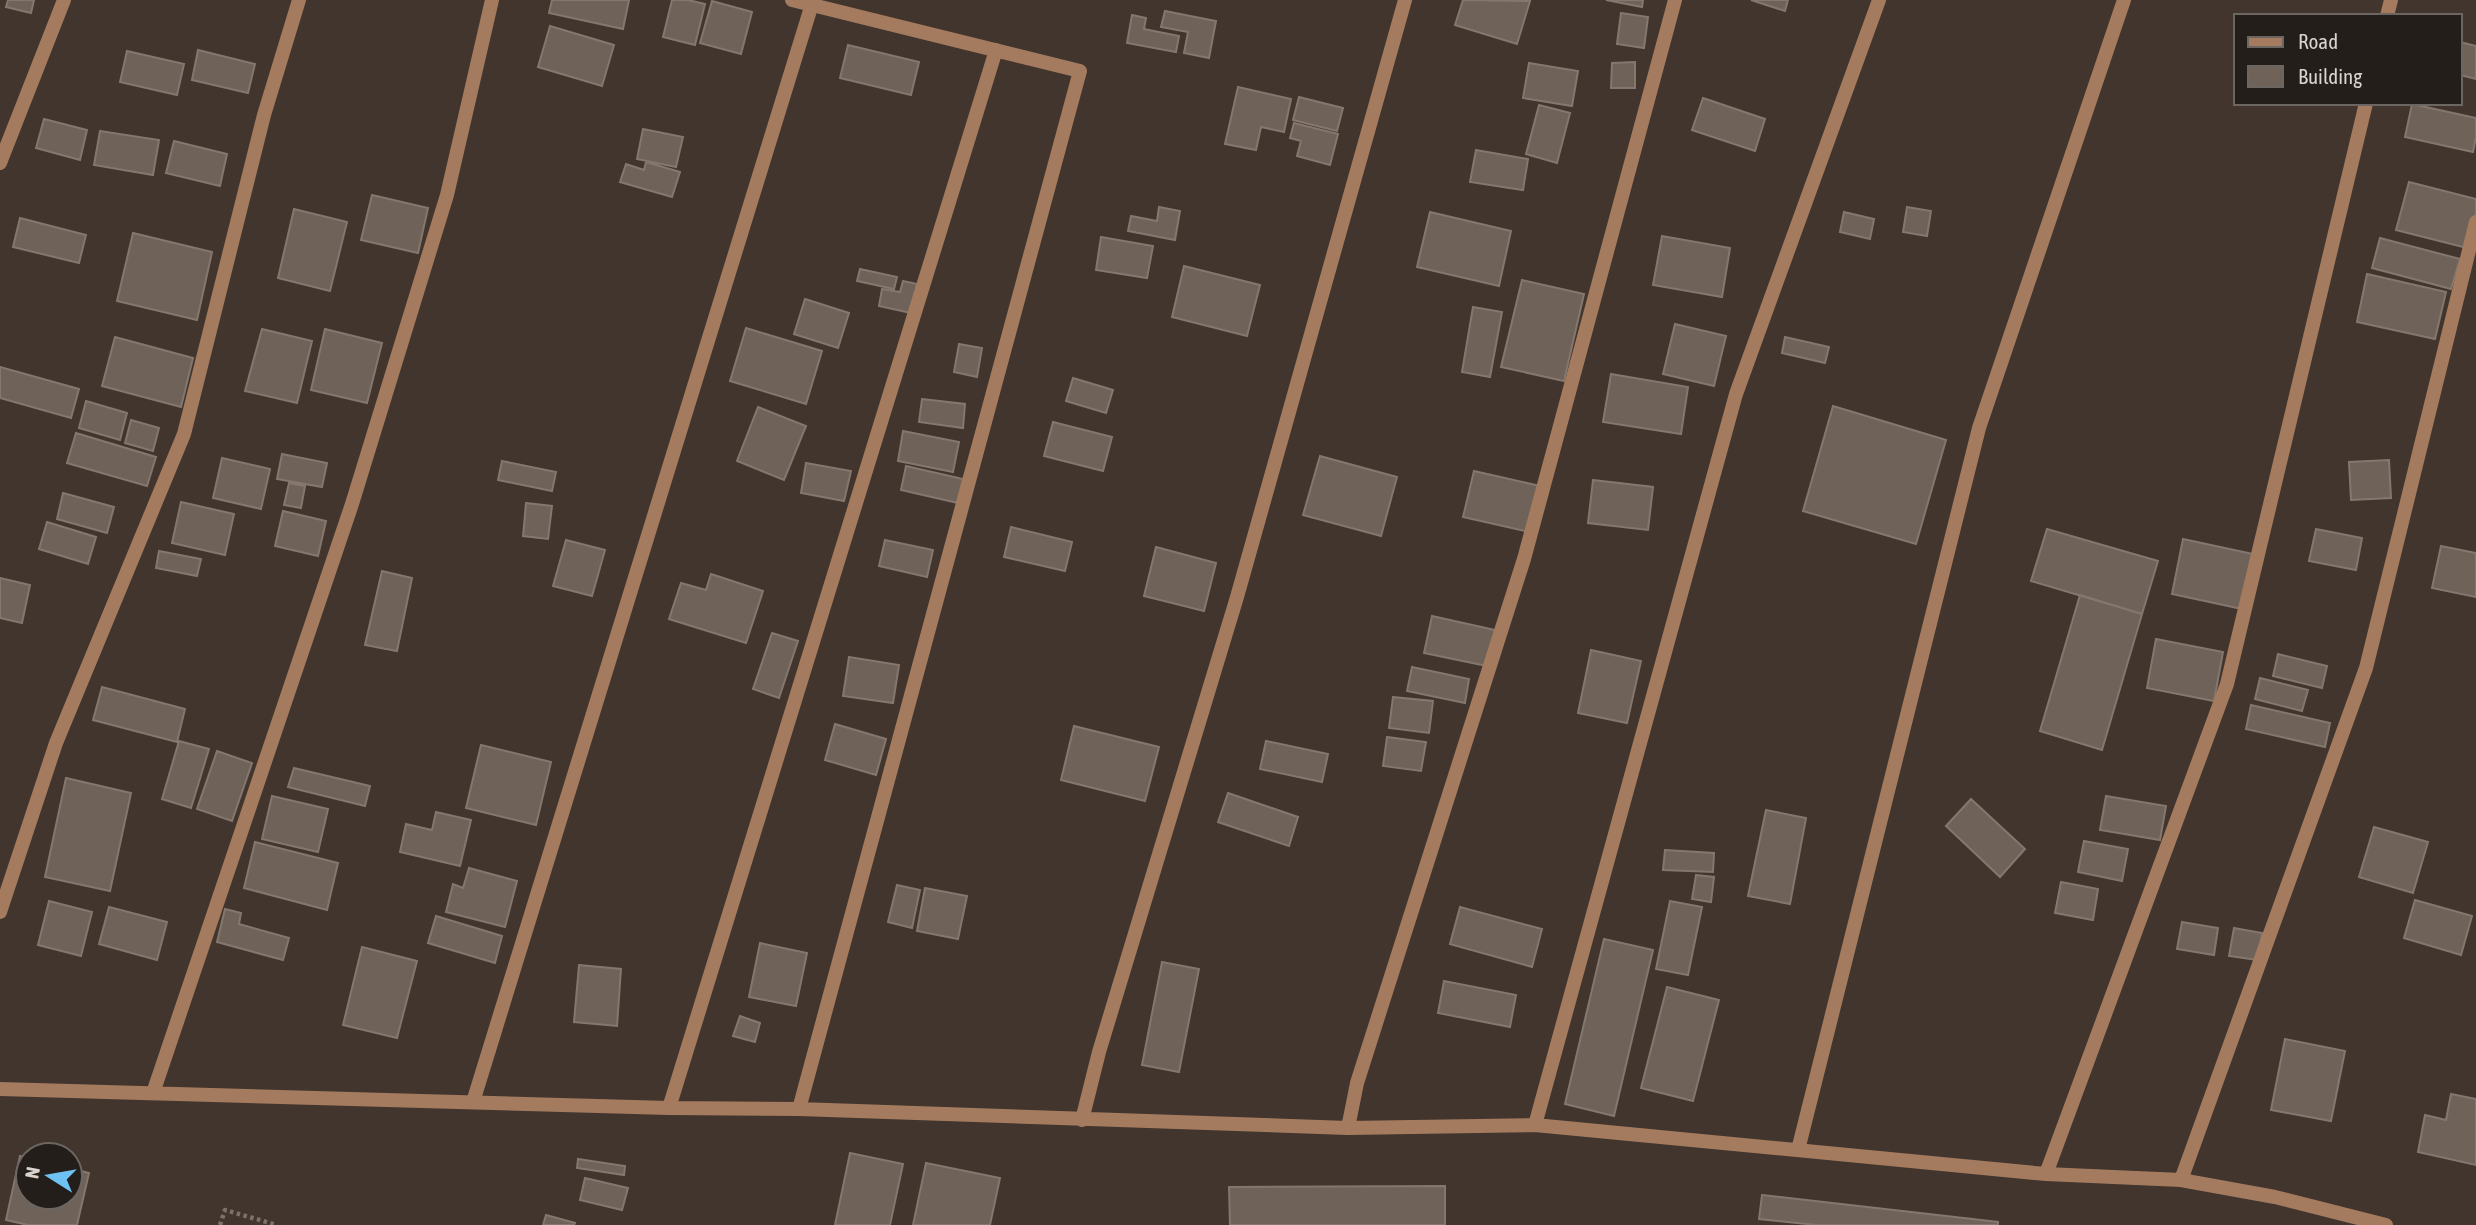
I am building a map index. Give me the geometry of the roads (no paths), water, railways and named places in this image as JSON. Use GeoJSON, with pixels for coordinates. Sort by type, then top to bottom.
{"type":"FeatureCollection","features":[{"type":"Feature","properties":{"kind":"street"},"geometry":{"type":"LineString","coordinates":[[0,163],[64,0]]}},
{"type":"Feature","properties":{"kind":"street"},"geometry":{"type":"LineString","coordinates":[[0,912],[55,743],[184,435],[264,115],[299,0]]}},
{"type":"Feature","properties":{"kind":"street"},"geometry":{"type":"LineString","coordinates":[[153,1093],[356,491],[447,195],[492,0]]}},
{"type":"Feature","properties":{"kind":"street"},"geometry":{"type":"LineString","coordinates":[[792,0],[1080,71],[799,1109]]}},
{"type":"Feature","properties":{"kind":"street"},"geometry":{"type":"LineString","coordinates":[[1082,1120],[1098,1052],[1241,583],[1405,0]]}},
{"type":"Feature","properties":{"kind":"street"},"geometry":{"type":"LineString","coordinates":[[1348,1128],[1357,1083],[1524,559],[1675,0]]}},
{"type":"Feature","properties":{"kind":"street"},"geometry":{"type":"LineString","coordinates":[[1535,1125],[1736,394],[1879,0]]}},
{"type":"Feature","properties":{"kind":"street"},"geometry":{"type":"LineString","coordinates":[[1798,1150],[1979,428],[2124,0]]}},
{"type":"Feature","properties":{"kind":"street"},"geometry":{"type":"LineString","coordinates":[[473,1102],[812,4]]}},
{"type":"Feature","properties":{"kind":"street"},"geometry":{"type":"LineString","coordinates":[[669,1108],[996,50]]}},
{"type":"Feature","properties":{"kind":"street"},"geometry":{"type":"LineString","coordinates":[[2046,1174],[2227,684],[2366,105]]}},
{"type":"Feature","properties":{"kind":"street"},"geometry":{"type":"LineString","coordinates":[[2181,1180],[2366,668],[2476,222]]}},
{"type":"Feature","properties":{"kind":"street"},"geometry":{"type":"LineString","coordinates":[[0,1089],[669,1108],[799,1109],[1348,1128],[1535,1125],[2046,1174],[2181,1180],[2275,1197],[2386,1225]]}}]}
